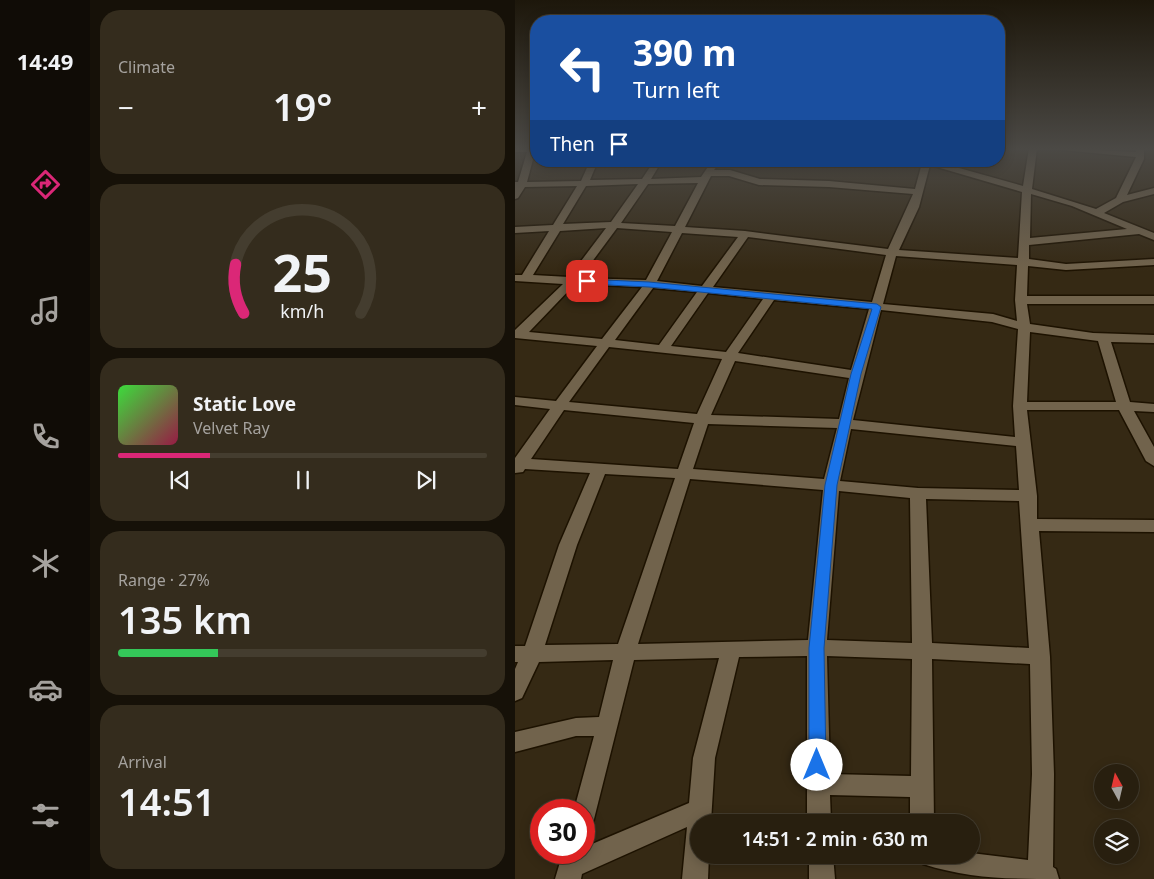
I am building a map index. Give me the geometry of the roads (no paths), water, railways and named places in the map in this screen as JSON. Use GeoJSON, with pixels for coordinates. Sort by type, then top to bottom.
{"type":"FeatureCollection","features":[{"type":"Feature","properties":{"kind":"street"},"geometry":{"type":"LineString","coordinates":[[520,278],[580,189]]}},
{"type":"Feature","properties":{"kind":"street"},"geometry":{"type":"LineString","coordinates":[[517,334],[573,281],[612,225],[640,189]]}},
{"type":"Feature","properties":{"kind":"street"},"geometry":{"type":"LineString","coordinates":[[517,466],[649,284],[700,189]]}},
{"type":"Feature","properties":{"kind":"street"},"geometry":{"type":"LineString","coordinates":[[885,189],[919,192]]}},
{"type":"Feature","properties":{"kind":"street"},"geometry":{"type":"LineString","coordinates":[[819,814],[817,648],[831,485],[856,374],[892,253],[920,189]]}},
{"type":"Feature","properties":{"kind":"street"},"geometry":{"type":"LineString","coordinates":[[1023,189],[1097,212],[1154,237]]}},
{"type":"Feature","properties":{"kind":"street"},"geometry":{"type":"LineString","coordinates":[[1120,200],[1124,189]]}},
{"type":"Feature","properties":{"kind":"street"},"geometry":{"type":"LineString","coordinates":[[955,864],[1043,877],[1040,657],[1029,496],[1020,406],[1024,329],[1021,300],[1027,190]]}},
{"type":"Feature","properties":{"kind":"street"},"geometry":{"type":"LineString","coordinates":[[1097,212],[1120,200],[1154,191]]}},
{"type":"Feature","properties":{"kind":"street"},"geometry":{"type":"LineString","coordinates":[[515,230],[612,225],[745,234],[892,253],[1024,262],[1066,267],[1154,262]]}},
{"type":"Feature","properties":{"kind":"street"},"geometry":{"type":"LineString","coordinates":[[1024,242],[1141,231],[1154,227]]}},
{"type":"Feature","properties":{"kind":"street"},"geometry":{"type":"LineString","coordinates":[[662,349],[707,290],[745,234]]}},
{"type":"Feature","properties":{"kind":"street"},"geometry":{"type":"LineString","coordinates":[[520,278],[649,284],[993,318],[1024,329],[1104,338],[1154,339]]}},
{"type":"Feature","properties":{"kind":"street"},"geometry":{"type":"LineString","coordinates":[[589,799],[626,650],[702,419],[731,356],[771,296]]}},
{"type":"Feature","properties":{"kind":"street"},"geometry":{"type":"LineString","coordinates":[[1021,300],[1154,300]]}},
{"type":"Feature","properties":{"kind":"street"},"geometry":{"type":"LineString","coordinates":[[517,334],[731,356],[856,374]]}},
{"type":"Feature","properties":{"kind":"street"},"geometry":{"type":"LineString","coordinates":[[1104,338],[1125,406],[1154,461]]}},
{"type":"Feature","properties":{"kind":"street"},"geometry":{"type":"LineString","coordinates":[[515,401],[702,419],[846,424],[1023,442]]}},
{"type":"Feature","properties":{"kind":"street"},"geometry":{"type":"LineString","coordinates":[[1020,406],[1125,406],[1154,408]]}},
{"type":"Feature","properties":{"kind":"street"},"geometry":{"type":"LineString","coordinates":[[517,466],[600,468],[918,493],[1029,496]]}},
{"type":"Feature","properties":{"kind":"street"},"geometry":{"type":"LineString","coordinates":[[515,692],[524,654],[600,468]]}},
{"type":"Feature","properties":{"kind":"street"},"geometry":{"type":"LineString","coordinates":[[918,493],[922,652],[922,814]]}},
{"type":"Feature","properties":{"kind":"street"},"geometry":{"type":"LineString","coordinates":[[1030,525],[1154,526]]}},
{"type":"Feature","properties":{"kind":"street"},"geometry":{"type":"LineString","coordinates":[[524,654],[626,650],[817,648],[1040,657]]}},
{"type":"Feature","properties":{"kind":"street"},"geometry":{"type":"LineString","coordinates":[[695,879],[704,758],[731,649]]}},
{"type":"Feature","properties":{"kind":"street"},"geometry":{"type":"LineString","coordinates":[[515,742],[576,727],[608,726]]}},
{"type":"Feature","properties":{"kind":"street"},"geometry":{"type":"LineString","coordinates":[[818,784],[922,787]]}},
{"type":"Feature","properties":{"kind":"street"},"geometry":{"type":"LineString","coordinates":[[571,866],[699,810]]}},
{"type":"Feature","properties":{"kind":"street"},"geometry":{"type":"LineString","coordinates":[[821,864],[822,879]]}}]}
